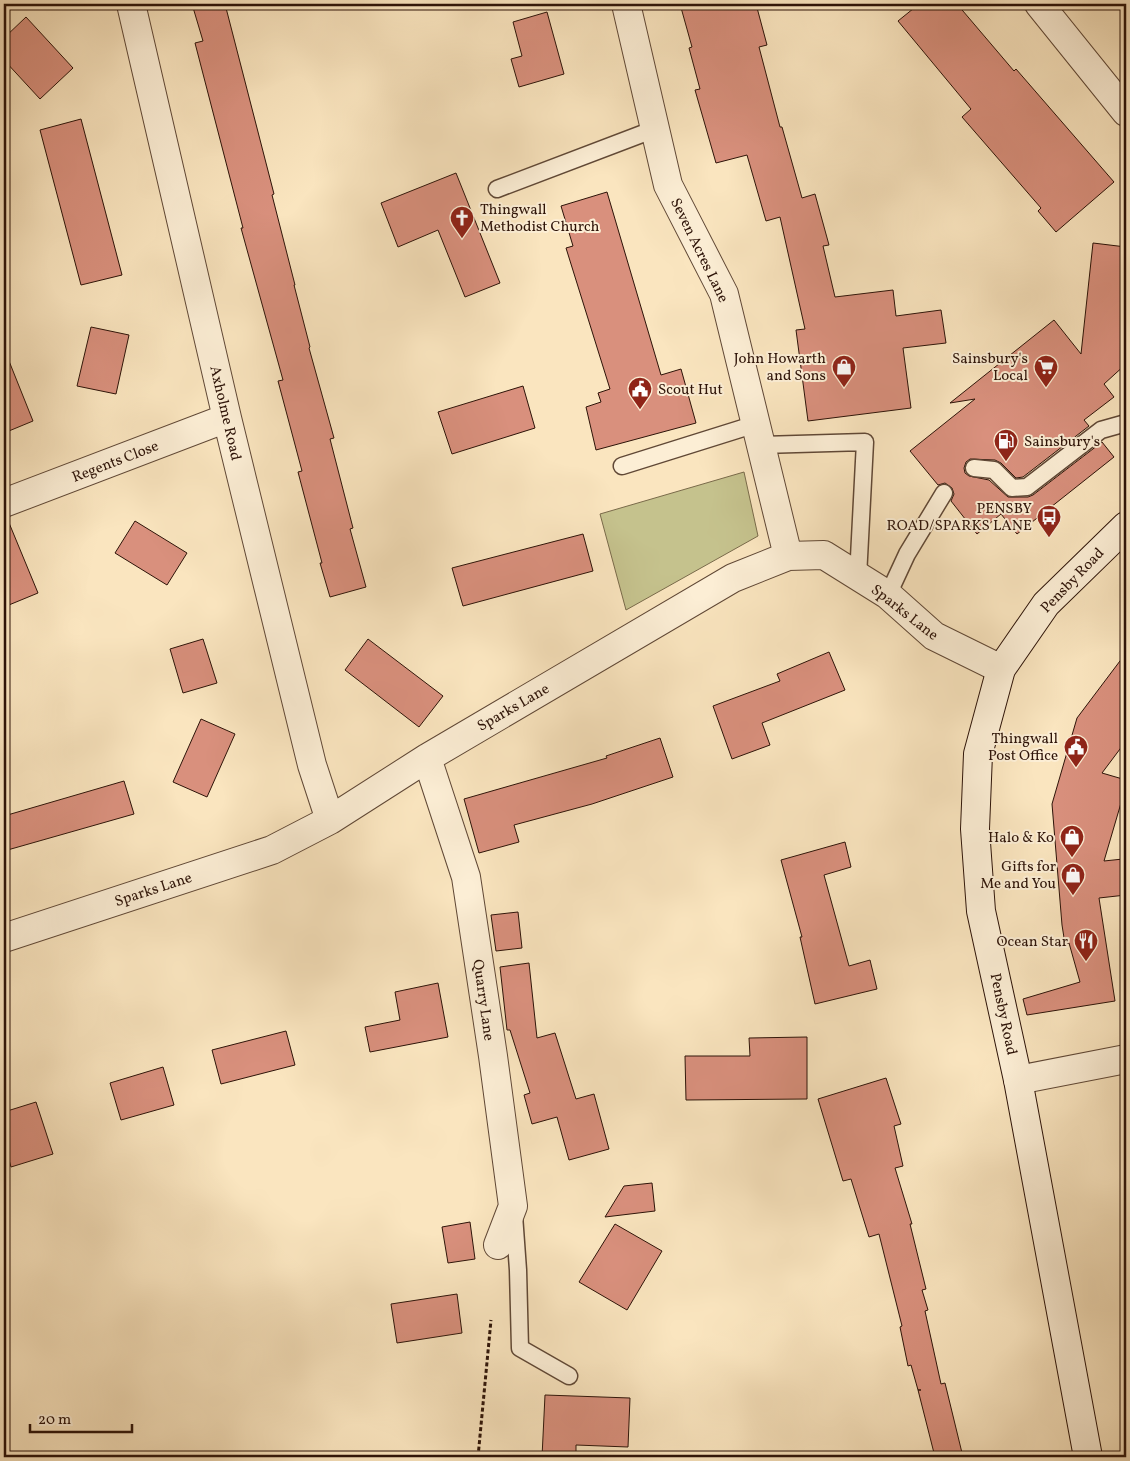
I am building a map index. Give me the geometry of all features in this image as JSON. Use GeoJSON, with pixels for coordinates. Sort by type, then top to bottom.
{"type":"FeatureCollection","features":[{"type":"Feature","properties":{"kind":"street","name":"Axholme Road"},"geometry":{"type":"LineString","coordinates":[[131,4],[227,418],[312,765],[330,820]]}},
{"type":"Feature","properties":{"kind":"street","name":"Seven Acres Lane"},"geometry":{"type":"LineString","coordinates":[[626,4],[668,185],[724,294],[788,556]]}},
{"type":"Feature","properties":{"kind":"street"},"geometry":{"type":"LineString","coordinates":[[1039,4],[1126,112]]}},
{"type":"Feature","properties":{"kind":"street","name":"Regents Close"},"geometry":{"type":"LineString","coordinates":[[4,503],[227,418]]}},
{"type":"Feature","properties":{"kind":"street","name":"Pensby Road"},"geometry":{"type":"LineString","coordinates":[[1088,1457],[1018,1080],[981,911],[975,829],[978,754],[1001,669],[1046,604],[1126,526]]}},
{"type":"Feature","properties":{"kind":"street","name":"Sparks Lane"},"geometry":{"type":"LineString","coordinates":[[4,938],[272,850],[330,820],[426,758],[734,578],[788,556],[824,556],[888,595],[934,636],[1001,669]]}},
{"type":"Feature","properties":{"kind":"street","name":"Quarry Lane"},"geometry":{"type":"LineString","coordinates":[[426,758],[466,877],[513,1206],[498,1245]]}},
{"type":"Feature","properties":{"kind":"street"},"geometry":{"type":"LineString","coordinates":[[1018,1080],[1126,1059]]}},
{"type":"Feature","properties":{"kind":"lane"},"geometry":{"type":"LineString","coordinates":[[497,189],[655,129]]}},
{"type":"Feature","properties":{"kind":"lane"},"geometry":{"type":"LineString","coordinates":[[974,468],[994,470],[1012,488],[1028,487],[1100,430],[1126,423]]}},
{"type":"Feature","properties":{"kind":"lane"},"geometry":{"type":"LineString","coordinates":[[622,466],[758,435],[865,442],[858,577]]}},
{"type":"Feature","properties":{"kind":"lane"},"geometry":{"type":"LineString","coordinates":[[888,595],[907,554],[944,493]]}},
{"type":"Feature","properties":{"kind":"lane"},"geometry":{"type":"LineString","coordinates":[[513,1206],[518,1270],[520,1348],[569,1376]]}},
{"type":"Feature","properties":{"kind":"path"},"geometry":{"type":"LineString","coordinates":[[478,1457],[492,1312]]}},
{"type":"Feature","properties":{"kind":"shaded area"},"geometry":{"type":"Polygon","coordinates":[[[744,472],[758,536],[626,610],[600,514],[744,472]]]}},
{"type":"Feature","properties":{"kind":"building"},"geometry":{"type":"Polygon","coordinates":[[[192,4],[225,4],[274,194],[272,195],[309,348],[334,438],[330,439],[353,528],[350,529],[366,587],[330,597],[298,472],[302,471],[278,381],[283,380],[241,228],[243,228],[195,43],[203,41],[192,4]]]}},
{"type":"Feature","properties":{"kind":"building"},"geometry":{"type":"Polygon","coordinates":[[[680,4],[756,4],[767,45],[759,47],[780,127],[782,127],[802,198],[815,194],[829,245],[823,246],[835,297],[893,290],[896,316],[941,310],[946,343],[903,348],[911,408],[808,421],[796,330],[805,329],[780,217],[766,221],[747,155],[716,163],[695,90],[700,89],[689,48],[692,47],[680,4]]]}},
{"type":"Feature","properties":{"kind":"building"},"geometry":{"type":"Polygon","coordinates":[[[919,4],[957,4],[1014,71],[1016,69],[1114,182],[1056,232],[1038,211],[1041,208],[962,117],[971,109],[898,21],[919,4]]]}},
{"type":"Feature","properties":{"kind":"building"},"geometry":{"type":"Polygon","coordinates":[[[547,12],[564,74],[519,87],[511,59],[522,56],[513,22],[547,12]]]}},
{"type":"Feature","properties":{"kind":"building"},"geometry":{"type":"Polygon","coordinates":[[[26,17],[73,68],[40,99],[4,60],[4,38],[26,17]]]}},
{"type":"Feature","properties":{"kind":"building"},"geometry":{"type":"Polygon","coordinates":[[[81,119],[122,275],[81,285],[40,130],[81,119]]]}},
{"type":"Feature","properties":{"kind":"building","name":"Thingwall Methodist Church"},"geometry":{"type":"Polygon","coordinates":[[[456,173],[500,283],[465,297],[438,230],[398,247],[381,203],[456,173]]]}},
{"type":"Feature","properties":{"kind":"building"},"geometry":{"type":"Polygon","coordinates":[[[607,192],[661,375],[681,369],[696,423],[596,450],[586,407],[601,402],[598,393],[610,389],[566,248],[573,246],[561,206],[607,192]]]}},
{"type":"Feature","properties":{"kind":"building"},"geometry":{"type":"Polygon","coordinates":[[[1093,243],[1126,247],[1126,364],[1104,384],[1114,397],[1084,420],[1089,426],[1023,477],[1016,478],[1001,463],[995,460],[970,459],[966,462],[964,468],[965,473],[969,476],[989,480],[1008,497],[1028,497],[1102,442],[1114,457],[1017,534],[1001,514],[977,534],[951,501],[954,494],[952,488],[945,483],[938,485],[910,451],[975,399],[950,403],[1054,320],[1081,354],[1093,243]]]}},
{"type":"Feature","properties":{"kind":"building"},"geometry":{"type":"Polygon","coordinates":[[[91,327],[129,335],[116,394],[77,386],[91,327]]]}},
{"type":"Feature","properties":{"kind":"building"},"geometry":{"type":"Polygon","coordinates":[[[4,351],[33,421],[4,433],[4,351]]]}},
{"type":"Feature","properties":{"kind":"building"},"geometry":{"type":"Polygon","coordinates":[[[523,386],[535,428],[452,454],[438,412],[523,386]]]}},
{"type":"Feature","properties":{"kind":"building"},"geometry":{"type":"Polygon","coordinates":[[[4,518],[7,518],[38,593],[4,607],[4,518]]]}},
{"type":"Feature","properties":{"kind":"building"},"geometry":{"type":"Polygon","coordinates":[[[135,521],[187,553],[167,585],[115,553],[135,521]]]}},
{"type":"Feature","properties":{"kind":"building"},"geometry":{"type":"Polygon","coordinates":[[[583,534],[593,571],[463,606],[452,568],[583,534]]]}},
{"type":"Feature","properties":{"kind":"building"},"geometry":{"type":"Polygon","coordinates":[[[203,639],[217,683],[183,693],[170,649],[203,639]]]}},
{"type":"Feature","properties":{"kind":"building"},"geometry":{"type":"Polygon","coordinates":[[[368,639],[443,696],[419,727],[345,670],[368,639]]]}},
{"type":"Feature","properties":{"kind":"building"},"geometry":{"type":"Polygon","coordinates":[[[829,652],[845,690],[762,723],[770,745],[732,759],[713,706],[780,681],[777,674],[829,652]]]}},
{"type":"Feature","properties":{"kind":"building"},"geometry":{"type":"Polygon","coordinates":[[[1126,653],[1126,741],[1102,773],[1126,780],[1126,786],[1104,861],[1123,859],[1126,895],[1099,898],[1115,1001],[1027,1015],[1023,999],[1080,982],[1069,943],[1065,944],[1062,925],[1052,804],[1077,718],[1126,653]]]}},
{"type":"Feature","properties":{"kind":"building"},"geometry":{"type":"Polygon","coordinates":[[[201,719],[235,734],[207,797],[173,782],[201,719]]]}},
{"type":"Feature","properties":{"kind":"building"},"geometry":{"type":"Polygon","coordinates":[[[660,738],[673,777],[592,804],[514,825],[519,842],[479,853],[464,799],[607,758],[606,756],[660,738]]]}},
{"type":"Feature","properties":{"kind":"building"},"geometry":{"type":"Polygon","coordinates":[[[124,781],[134,814],[4,851],[4,816],[124,781]]]}},
{"type":"Feature","properties":{"kind":"building"},"geometry":{"type":"Polygon","coordinates":[[[845,842],[851,867],[824,875],[849,966],[870,960],[877,989],[815,1004],[800,937],[802,937],[781,860],[845,842]]]}},
{"type":"Feature","properties":{"kind":"building"},"geometry":{"type":"Polygon","coordinates":[[[518,912],[522,948],[496,951],[491,915],[518,912]]]}},
{"type":"Feature","properties":{"kind":"building"},"geometry":{"type":"Polygon","coordinates":[[[529,963],[537,1038],[555,1033],[576,1099],[594,1094],[609,1149],[569,1160],[557,1117],[532,1124],[524,1095],[530,1093],[510,1030],[507,1030],[500,967],[529,963]]]}},
{"type":"Feature","properties":{"kind":"building"},"geometry":{"type":"Polygon","coordinates":[[[438,983],[448,1037],[370,1052],[365,1027],[400,1020],[395,992],[438,983]]]}},
{"type":"Feature","properties":{"kind":"building"},"geometry":{"type":"Polygon","coordinates":[[[286,1031],[295,1065],[221,1084],[212,1050],[286,1031]]]}},
{"type":"Feature","properties":{"kind":"building"},"geometry":{"type":"Polygon","coordinates":[[[807,1037],[807,1099],[686,1100],[685,1056],[750,1056],[749,1038],[807,1037]]]}},
{"type":"Feature","properties":{"kind":"building"},"geometry":{"type":"Polygon","coordinates":[[[163,1067],[174,1105],[121,1120],[110,1083],[163,1067]]]}},
{"type":"Feature","properties":{"kind":"building"},"geometry":{"type":"Polygon","coordinates":[[[886,1078],[901,1124],[894,1126],[903,1166],[895,1168],[912,1224],[910,1224],[926,1289],[922,1290],[928,1310],[925,1311],[941,1384],[945,1383],[963,1457],[935,1457],[911,1365],[908,1366],[900,1327],[902,1326],[879,1234],[869,1237],[851,1179],[843,1181],[818,1099],[886,1078]]]}},
{"type":"Feature","properties":{"kind":"building"},"geometry":{"type":"Polygon","coordinates":[[[36,1102],[53,1154],[11,1167],[4,1142],[4,1112],[36,1102]]]}},
{"type":"Feature","properties":{"kind":"building"},"geometry":{"type":"Polygon","coordinates":[[[652,1183],[655,1211],[605,1217],[624,1186],[652,1183]]]}},
{"type":"Feature","properties":{"kind":"building"},"geometry":{"type":"Polygon","coordinates":[[[470,1222],[475,1259],[448,1263],[442,1227],[470,1222]]]}},
{"type":"Feature","properties":{"kind":"building"},"geometry":{"type":"Polygon","coordinates":[[[615,1224],[662,1251],[627,1310],[579,1282],[615,1224]]]}},
{"type":"Feature","properties":{"kind":"building"},"geometry":{"type":"Polygon","coordinates":[[[457,1294],[462,1333],[397,1343],[391,1304],[457,1294]]]}},
{"type":"Feature","properties":{"kind":"building"},"geometry":{"type":"Polygon","coordinates":[[[545,1395],[630,1398],[628,1447],[576,1445],[576,1457],[542,1457],[545,1395]]]}},
{"type":"Feature","properties":{"kind":"place","name":"Thingwall Methodist Church"},"geometry":{"type":"Point","coordinates":[462,239]}},
{"type":"Feature","properties":{"kind":"place","name":"John Howarth and Sons"},"geometry":{"type":"Point","coordinates":[844,388]}},
{"type":"Feature","properties":{"kind":"place","name":"Sainsbury's Local"},"geometry":{"type":"Point","coordinates":[1046,388]}},
{"type":"Feature","properties":{"kind":"place","name":"Scout Hut"},"geometry":{"type":"Point","coordinates":[640,410]}},
{"type":"Feature","properties":{"kind":"place","name":"Sainsbury's"},"geometry":{"type":"Point","coordinates":[1006,462]}},
{"type":"Feature","properties":{"kind":"place","name":"PENSBY ROAD/SPARKS LANE"},"geometry":{"type":"Point","coordinates":[1049,538]}},
{"type":"Feature","properties":{"kind":"place","name":"Thingwall Post Office"},"geometry":{"type":"Point","coordinates":[1076,768]}},
{"type":"Feature","properties":{"kind":"place","name":"Halo & Ko"},"geometry":{"type":"Point","coordinates":[1072,858]}},
{"type":"Feature","properties":{"kind":"place","name":"Gifts for Me and You"},"geometry":{"type":"Point","coordinates":[1073,896]}},
{"type":"Feature","properties":{"kind":"place","name":"Ocean Star"},"geometry":{"type":"Point","coordinates":[1086,962]}}]}
